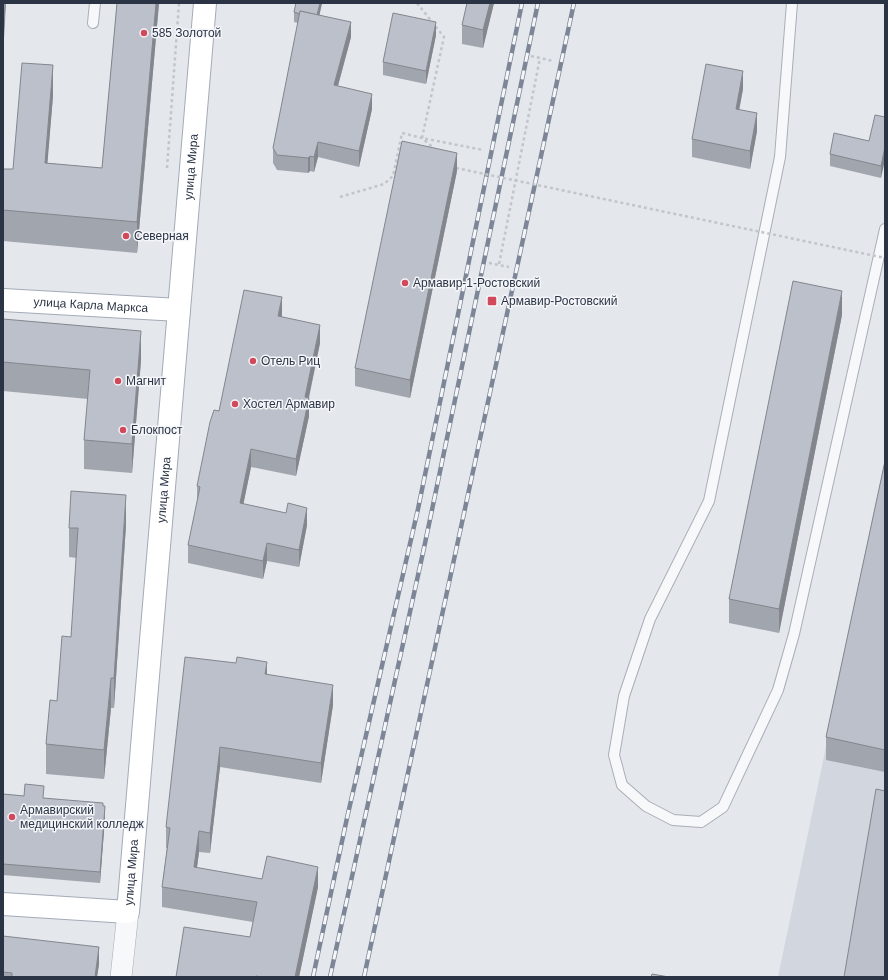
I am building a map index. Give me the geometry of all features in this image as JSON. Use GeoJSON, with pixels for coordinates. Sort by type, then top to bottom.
{"type":"FeatureCollection","features":[{"type":"Feature","properties":{"kind":"main road","name":"улица Мира"},"geometry":{"type":"LineString","coordinates":[[128,912],[166,445],[205,3]]}},
{"type":"Feature","properties":{"kind":"main road","name":"улица Карла Маркса"},"geometry":{"type":"LineString","coordinates":[[3,300],[179,310]]}},
{"type":"Feature","properties":{"kind":"main road"},"geometry":{"type":"LineString","coordinates":[[3,904],[128,912]]}},
{"type":"Feature","properties":{"kind":"street","name":"улица Мира"},"geometry":{"type":"LineString","coordinates":[[121,977],[128,912]]}},
{"type":"Feature","properties":{"kind":"lane"},"geometry":{"type":"LineString","coordinates":[[93,23],[95,3]]}},
{"type":"Feature","properties":{"kind":"lane"},"geometry":{"type":"LineString","coordinates":[[792,3],[780,158],[709,501],[650,619],[624,696],[614,754],[622,785],[646,806],[673,820],[701,822],[723,807],[778,690],[794,634],[885,229]]}},
{"type":"Feature","properties":{"kind":"path"},"geometry":{"type":"LineString","coordinates":[[417,3],[444,37],[422,138]]}},
{"type":"Feature","properties":{"kind":"path"},"geometry":{"type":"LineString","coordinates":[[531,56],[553,61]]}},
{"type":"Feature","properties":{"kind":"path"},"geometry":{"type":"LineString","coordinates":[[499,264],[540,58]]}},
{"type":"Feature","properties":{"kind":"path"},"geometry":{"type":"LineString","coordinates":[[340,197],[384,184],[389,181],[393,176],[402,133],[483,150]]}},
{"type":"Feature","properties":{"kind":"path"},"geometry":{"type":"LineString","coordinates":[[422,138],[439,153]]}},
{"type":"Feature","properties":{"kind":"path"},"geometry":{"type":"LineString","coordinates":[[450,163],[456,168],[885,258]]}},
{"type":"Feature","properties":{"kind":"path"},"geometry":{"type":"LineString","coordinates":[[489,263],[509,267]]}},
{"type":"Feature","properties":{"kind":"shaded area"},"geometry":{"type":"Polygon","coordinates":[[[885,464],[885,977],[778,977],[885,464]]]}},
{"type":"Feature","properties":{"kind":"building"},"geometry":{"type":"Polygon","coordinates":[[[3,3],[5,3],[3,37],[3,3]]]}},
{"type":"Feature","properties":{"kind":"building"},"geometry":{"type":"Polygon","coordinates":[[[117,3],[156,3],[137,222],[3,210],[3,169],[13,169],[22,63],[53,65],[45,163],[102,168],[117,3]]]}},
{"type":"Feature","properties":{"kind":"building"},"geometry":{"type":"Polygon","coordinates":[[[296,3],[320,3],[317,15],[300,11],[300,14],[294,12],[296,3]]]}},
{"type":"Feature","properties":{"kind":"building"},"geometry":{"type":"Polygon","coordinates":[[[467,3],[490,3],[483,30],[462,25],[467,3]]]}},
{"type":"Feature","properties":{"kind":"building"},"geometry":{"type":"Polygon","coordinates":[[[300,11],[351,22],[334,85],[372,94],[359,151],[318,142],[314,157],[310,156],[308,158],[277,155],[273,148],[300,11]]]}},
{"type":"Feature","properties":{"kind":"building"},"geometry":{"type":"Polygon","coordinates":[[[393,13],[436,22],[426,71],[383,62],[393,13]]]}},
{"type":"Feature","properties":{"kind":"building"},"geometry":{"type":"Polygon","coordinates":[[[706,64],[743,71],[736,109],[757,113],[750,151],[692,139],[706,64]]]}},
{"type":"Feature","properties":{"kind":"building"},"geometry":{"type":"Polygon","coordinates":[[[875,115],[885,117],[885,147],[881,166],[830,154],[834,133],[869,141],[875,115]]]}},
{"type":"Feature","properties":{"kind":"building","name":"Армавир-1-Ростовский"},"geometry":{"type":"Polygon","coordinates":[[[402,141],[457,153],[410,380],[355,368],[402,141]]]}},
{"type":"Feature","properties":{"kind":"building"},"geometry":{"type":"Polygon","coordinates":[[[793,281],[842,291],[779,609],[729,599],[793,281]]]}},
{"type":"Feature","properties":{"kind":"building"},"geometry":{"type":"Polygon","coordinates":[[[244,290],[282,297],[278,316],[320,325],[305,397],[309,398],[296,459],[251,449],[240,503],[286,513],[288,503],[307,508],[299,550],[267,543],[263,561],[188,545],[200,487],[197,486],[210,422],[214,410],[219,411],[244,290]]]}},
{"type":"Feature","properties":{"kind":"building"},"geometry":{"type":"Polygon","coordinates":[[[3,319],[141,331],[132,444],[84,440],[90,370],[3,362],[3,319]]]}},
{"type":"Feature","properties":{"kind":"building"},"geometry":{"type":"Polygon","coordinates":[[[885,461],[885,750],[826,737],[885,461]]]}},
{"type":"Feature","properties":{"kind":"building"},"geometry":{"type":"Polygon","coordinates":[[[71,491],[126,495],[114,678],[111,678],[104,750],[46,744],[50,700],[57,701],[62,636],[71,637],[78,528],[69,528],[71,491]]]}},
{"type":"Feature","properties":{"kind":"building"},"geometry":{"type":"Polygon","coordinates":[[[185,657],[236,663],[237,657],[267,662],[265,674],[333,685],[321,763],[220,747],[210,833],[199,831],[194,867],[262,879],[267,856],[318,867],[295,977],[176,977],[184,927],[250,937],[257,902],[162,887],[170,828],[166,827],[185,657]]]}},
{"type":"Feature","properties":{"kind":"building"},"geometry":{"type":"Polygon","coordinates":[[[25,784],[44,786],[43,798],[103,803],[103,806],[105,806],[100,872],[3,864],[3,794],[24,796],[25,784]]]}},
{"type":"Feature","properties":{"kind":"building"},"geometry":{"type":"Polygon","coordinates":[[[876,789],[885,791],[885,977],[844,977],[876,789]]]}},
{"type":"Feature","properties":{"kind":"building"},"geometry":{"type":"Polygon","coordinates":[[[3,936],[99,947],[95,977],[12,977],[12,973],[3,972],[3,936]]]}},
{"type":"Feature","properties":{"kind":"building"},"geometry":{"type":"Polygon","coordinates":[[[652,974],[669,977],[651,977],[652,974]]]}},
{"type":"Feature","properties":{"kind":"railway"},"geometry":{"type":"LineString","coordinates":[[313,977],[347,818],[418,509],[522,3]]}},
{"type":"Feature","properties":{"kind":"railway"},"geometry":{"type":"LineString","coordinates":[[330,977],[424,548],[538,3]]}},
{"type":"Feature","properties":{"kind":"railway"},"geometry":{"type":"LineString","coordinates":[[364,977],[574,3]]}},
{"type":"Feature","properties":{"kind":"place","name":"585 Золотой"},"geometry":{"type":"Point","coordinates":[144,33]}},
{"type":"Feature","properties":{"kind":"place","name":"Северная"},"geometry":{"type":"Point","coordinates":[126,236]}},
{"type":"Feature","properties":{"kind":"place","name":"Армавир-1-Ростовский"},"geometry":{"type":"Point","coordinates":[405,283]}},
{"type":"Feature","properties":{"kind":"place","name":"Армавир-Ростовский"},"geometry":{"type":"Point","coordinates":[492,301]}},
{"type":"Feature","properties":{"kind":"place","name":"Отель Риц"},"geometry":{"type":"Point","coordinates":[253,361]}},
{"type":"Feature","properties":{"kind":"place","name":"Магнит"},"geometry":{"type":"Point","coordinates":[118,381]}},
{"type":"Feature","properties":{"kind":"place","name":"Хостел Армавир"},"geometry":{"type":"Point","coordinates":[235,404]}},
{"type":"Feature","properties":{"kind":"place","name":"Блокпост"},"geometry":{"type":"Point","coordinates":[123,430]}},
{"type":"Feature","properties":{"kind":"place","name":"Армавирский медицинский колледж"},"geometry":{"type":"Point","coordinates":[12,817]}}]}
